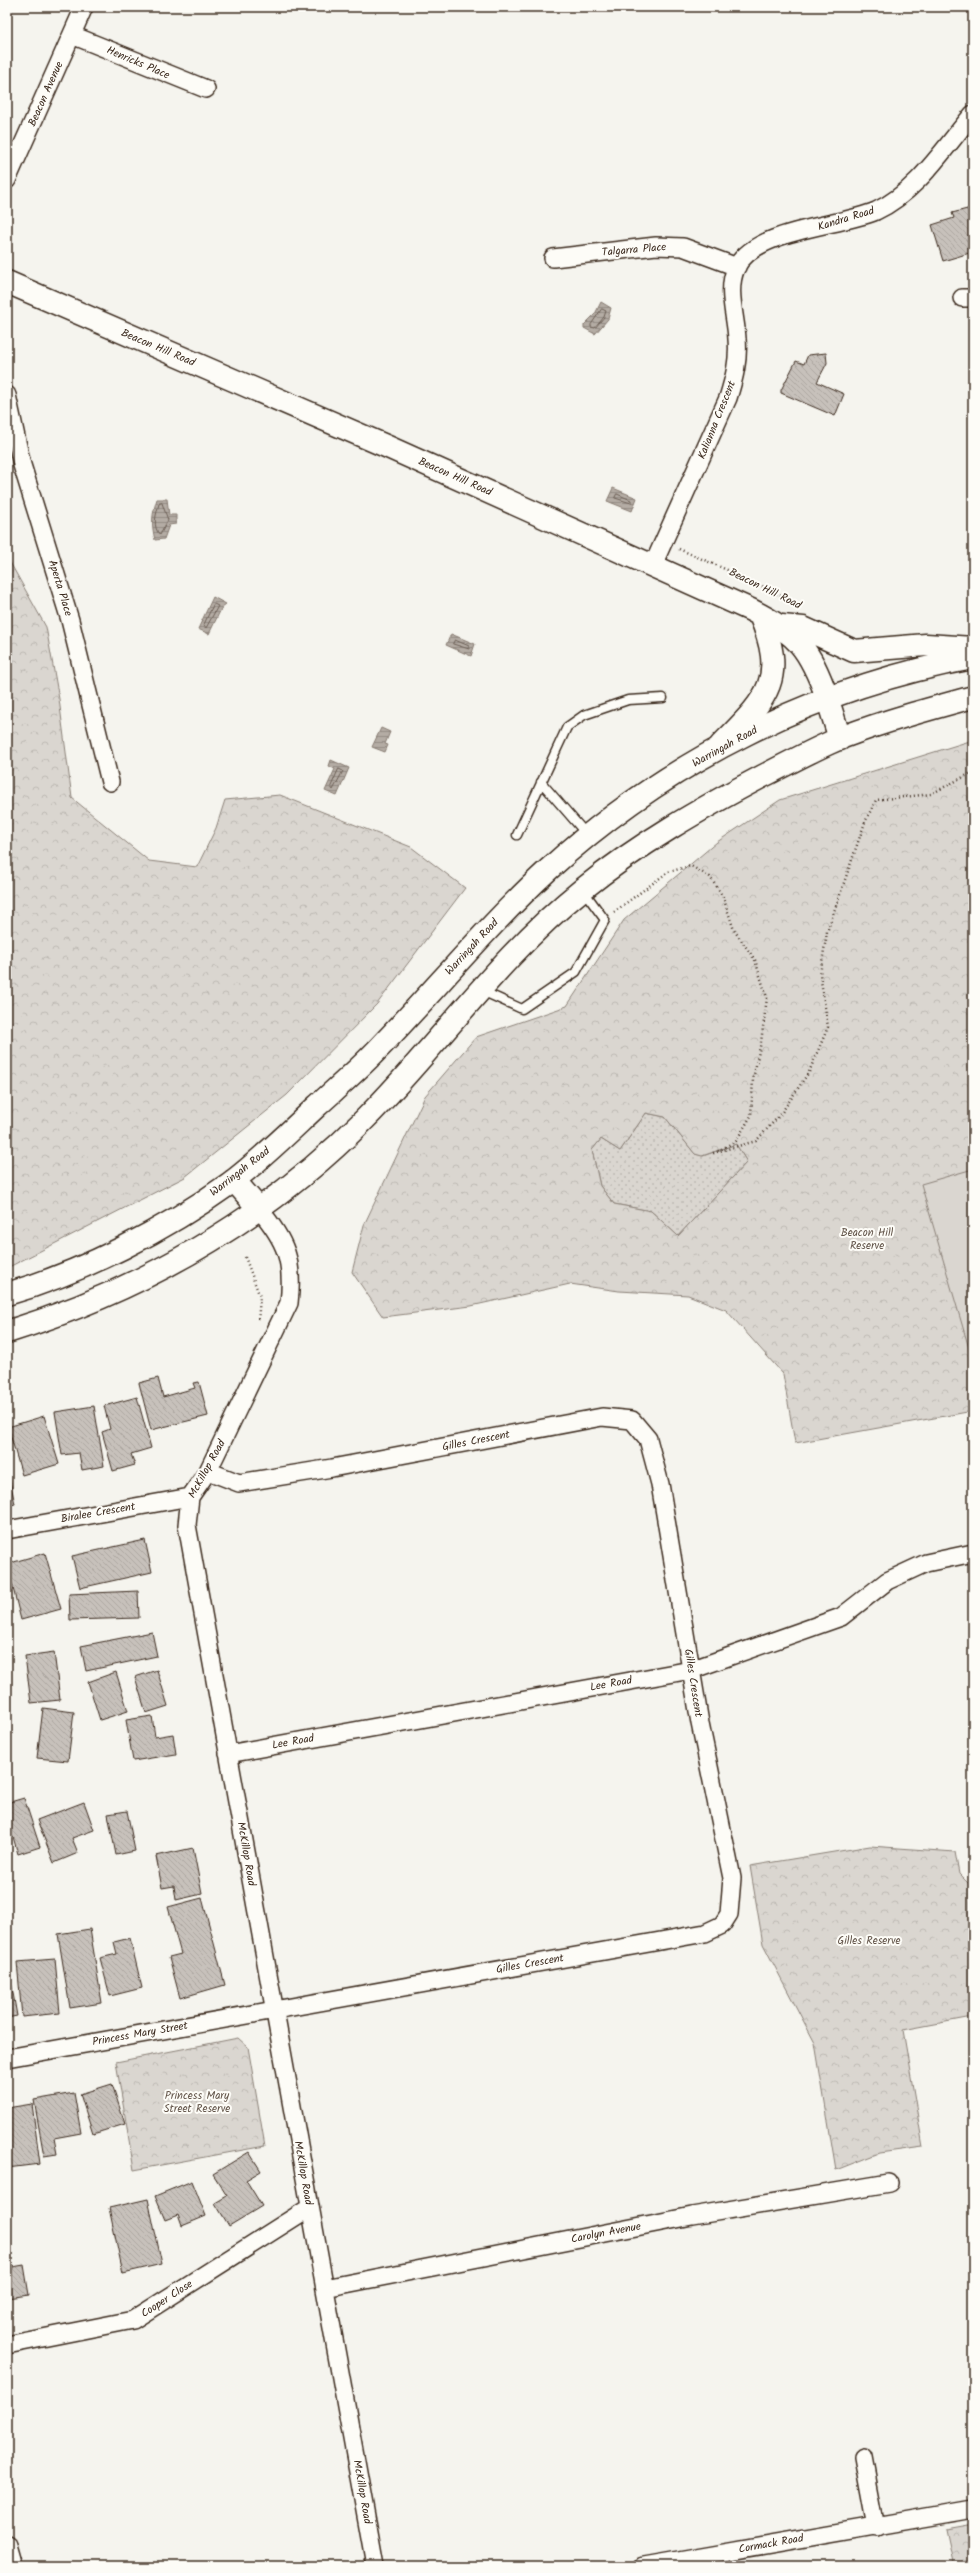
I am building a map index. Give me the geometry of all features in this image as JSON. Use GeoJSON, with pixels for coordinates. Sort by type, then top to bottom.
{"type":"FeatureCollection","features":[{"type":"Feature","properties":{"kind":"main road","name":"Beacon Hill Road"},"geometry":{"type":"LineString","coordinates":[[7,282],[399,452],[653,565],[782,626],[799,642],[809,656],[827,697],[840,739]]}},
{"type":"Feature","properties":{"kind":"main road"},"geometry":{"type":"LineString","coordinates":[[717,749],[754,710],[771,683],[774,656],[770,638],[760,615]]}},
{"type":"Feature","properties":{"kind":"main road"},"geometry":{"type":"LineString","coordinates":[[782,626],[803,628],[854,651],[926,645],[973,648]]}},
{"type":"Feature","properties":{"kind":"main road","name":"Warringah Road"},"geometry":{"type":"LineString","coordinates":[[7,1294],[108,1254],[148,1235],[174,1220],[234,1180],[265,1154],[376,1051],[496,921],[551,868],[588,837],[639,798],[717,749],[827,697],[912,671],[973,658]]}},
{"type":"Feature","properties":{"kind":"main road"},"geometry":{"type":"LineString","coordinates":[[7,1332],[102,1298],[160,1270],[210,1242],[259,1209],[315,1165],[364,1120],[419,1060],[478,989],[528,937],[582,889],[673,825],[712,803],[840,739],[919,712],[973,697]]}},
{"type":"Feature","properties":{"kind":"main road","name":"McKillop Road"},"geometry":{"type":"LineString","coordinates":[[234,1180],[259,1209]]}},
{"type":"Feature","properties":{"kind":"street","name":"Beacon Avenue"},"geometry":{"type":"LineString","coordinates":[[7,180],[84,7]]}},
{"type":"Feature","properties":{"kind":"street","name":"Henricks Place"},"geometry":{"type":"LineString","coordinates":[[72,35],[206,89]]}},
{"type":"Feature","properties":{"kind":"street","name":"Kandra Road"},"geometry":{"type":"LineString","coordinates":[[737,267],[747,253],[764,243],[855,219],[898,199],[915,184],[973,114]]}},
{"type":"Feature","properties":{"kind":"street","name":"Talgarra Place"},"geometry":{"type":"LineString","coordinates":[[553,258],[656,246],[683,247],[737,267]]}},
{"type":"Feature","properties":{"kind":"street","name":"Kalianna Crescent"},"geometry":{"type":"LineString","coordinates":[[653,565],[724,405],[734,379],[738,360],[732,283],[737,267]]}},
{"type":"Feature","properties":{"kind":"street","name":"Aperta Place"},"geometry":{"type":"LineString","coordinates":[[7,395],[22,464],[70,620],[110,782]]}},
{"type":"Feature","properties":{"kind":"street","name":"McKillop Road"},"geometry":{"type":"LineString","coordinates":[[259,1209],[275,1228],[287,1252],[292,1274],[289,1303],[208,1471],[190,1497],[187,1525],[273,2010],[376,2566]]}},
{"type":"Feature","properties":{"kind":"street","name":"Gilles Crescent"},"geometry":{"type":"LineString","coordinates":[[208,1471],[239,1483],[332,1468],[602,1417],[632,1420],[648,1439],[660,1484],[700,1724],[732,1878],[729,1914],[722,1925],[705,1933],[273,2010]]}},
{"type":"Feature","properties":{"kind":"street","name":"Biralee Crescent"},"geometry":{"type":"LineString","coordinates":[[7,1530],[190,1497]]}},
{"type":"Feature","properties":{"kind":"street","name":"Lee Road"},"geometry":{"type":"LineString","coordinates":[[228,1754],[691,1670],[841,1617],[887,1581],[926,1563],[973,1553]]}},
{"type":"Feature","properties":{"kind":"street","name":"Princess Mary Street"},"geometry":{"type":"LineString","coordinates":[[7,2058],[273,2010]]}},
{"type":"Feature","properties":{"kind":"street","name":"Carolyn Avenue"},"geometry":{"type":"LineString","coordinates":[[325,2288],[692,2216],[889,2183]]}},
{"type":"Feature","properties":{"kind":"street","name":"Cooper Close"},"geometry":{"type":"LineString","coordinates":[[7,2345],[133,2320],[309,2208]]}},
{"type":"Feature","properties":{"kind":"street"},"geometry":{"type":"LineString","coordinates":[[863,2457],[876,2527]]}},
{"type":"Feature","properties":{"kind":"street","name":"Cormack Road"},"geometry":{"type":"LineString","coordinates":[[643,2566],[876,2527],[973,2509]]}},
{"type":"Feature","properties":{"kind":"street"},"geometry":{"type":"LineString","coordinates":[[7,2545],[13,2566]]}},
{"type":"Feature","properties":{"kind":"lane"},"geometry":{"type":"LineString","coordinates":[[517,835],[567,727],[584,715],[628,700],[662,698]]}},
{"type":"Feature","properties":{"kind":"lane"},"geometry":{"type":"LineString","coordinates":[[541,782],[588,837]]}},
{"type":"Feature","properties":{"kind":"lane"},"geometry":{"type":"LineString","coordinates":[[478,989],[522,1009],[576,972],[605,920],[582,889]]}},
{"type":"Feature","properties":{"kind":"path","name":"Beacon Hill Road"},"geometry":{"type":"LineString","coordinates":[[676,548],[741,576],[745,581],[783,596],[803,608]]}},
{"type":"Feature","properties":{"kind":"path"},"geometry":{"type":"LineString","coordinates":[[605,920],[636,893],[668,872],[691,866],[710,877],[723,897],[734,930],[755,960],[767,998],[761,1042],[753,1079],[751,1116],[736,1141],[714,1153],[756,1141],[780,1114],[809,1072],[828,1027],[820,974],[827,932],[865,822],[876,800],[931,794],[973,772]]}},
{"type":"Feature","properties":{"kind":"path"},"geometry":{"type":"LineString","coordinates":[[245,1257],[260,1297],[259,1315],[255,1329]]}},
{"type":"Feature","properties":{"kind":"green space"},"geometry":{"type":"Polygon","coordinates":[[[7,557],[46,627],[59,699],[72,798],[149,861],[197,867],[216,828],[225,800],[280,795],[411,847],[465,888],[377,1004],[287,1095],[185,1177],[7,1268],[7,557]]]}},
{"type":"Feature","properties":{"kind":"green space","name":"Beacon Hill Reserve"},"geometry":{"type":"Polygon","coordinates":[[[973,740],[973,1411],[795,1443],[783,1374],[726,1310],[688,1295],[619,1291],[570,1284],[471,1306],[383,1317],[352,1272],[364,1225],[425,1096],[476,1037],[567,1006],[624,920],[717,842],[780,800],[973,740]],[[646,1113],[620,1151],[601,1139],[592,1150],[600,1186],[614,1204],[651,1211],[678,1236],[747,1162],[736,1144],[702,1156],[695,1154],[665,1117],[646,1113]]]}},
{"type":"Feature","properties":{"kind":"green space"},"geometry":{"type":"Polygon","coordinates":[[[646,1113],[665,1117],[695,1154],[703,1156],[736,1144],[747,1162],[678,1236],[651,1211],[614,1204],[600,1186],[592,1150],[601,1139],[620,1151],[646,1113]]]}},
{"type":"Feature","properties":{"kind":"green space"},"geometry":{"type":"Polygon","coordinates":[[[973,1169],[973,1362],[921,1184],[973,1169]]]}},
{"type":"Feature","properties":{"kind":"green space","name":"Gilles Reserve"},"geometry":{"type":"Polygon","coordinates":[[[870,1846],[955,1852],[959,1874],[971,1886],[972,2017],[903,2030],[923,2147],[879,2153],[836,2170],[815,2043],[763,1944],[750,1866],[870,1846]]]}},
{"type":"Feature","properties":{"kind":"green space","name":"Princess Mary Street Reserve"},"geometry":{"type":"Polygon","coordinates":[[[238,2038],[248,2047],[265,2146],[134,2170],[116,2062],[238,2038]]]}},
{"type":"Feature","properties":{"kind":"green space"},"geometry":{"type":"Polygon","coordinates":[[[973,2524],[973,2566],[953,2566],[945,2529],[973,2524]]]}},
{"type":"Feature","properties":{"kind":"water"},"geometry":{"type":"Polygon","coordinates":[[[601,302],[611,308],[608,319],[595,334],[584,328],[584,325],[595,314],[601,302]]]}},
{"type":"Feature","properties":{"kind":"water"},"geometry":{"type":"Polygon","coordinates":[[[613,488],[637,498],[632,511],[607,501],[613,488]]]}},
{"type":"Feature","properties":{"kind":"water"},"geometry":{"type":"Polygon","coordinates":[[[157,499],[167,499],[169,515],[176,515],[176,524],[169,525],[164,539],[155,540],[153,519],[157,499]]]}},
{"type":"Feature","properties":{"kind":"water"},"geometry":{"type":"Polygon","coordinates":[[[213,597],[226,604],[222,607],[209,634],[198,629],[213,597]]]}},
{"type":"Feature","properties":{"kind":"water"},"geometry":{"type":"Polygon","coordinates":[[[451,634],[475,644],[471,656],[446,645],[451,634]]]}},
{"type":"Feature","properties":{"kind":"water"},"geometry":{"type":"Polygon","coordinates":[[[381,728],[390,732],[385,744],[388,745],[385,752],[372,747],[381,728]]]}},
{"type":"Feature","properties":{"kind":"water"},"geometry":{"type":"Polygon","coordinates":[[[331,760],[349,768],[337,796],[325,791],[335,769],[329,766],[331,760]]]}},
{"type":"Feature","properties":{"kind":"building"},"geometry":{"type":"Polygon","coordinates":[[[971,208],[973,252],[943,261],[932,225],[954,218],[952,213],[971,208]]]}},
{"type":"Feature","properties":{"kind":"building"},"geometry":{"type":"Polygon","coordinates":[[[826,353],[827,363],[817,382],[844,394],[835,416],[781,393],[781,390],[796,361],[804,364],[808,355],[826,353]]]}},
{"type":"Feature","properties":{"kind":"building"},"geometry":{"type":"Polygon","coordinates":[[[158,1378],[163,1397],[195,1388],[193,1383],[199,1382],[208,1416],[151,1430],[139,1383],[158,1378]]]}},
{"type":"Feature","properties":{"kind":"building"},"geometry":{"type":"Polygon","coordinates":[[[137,1397],[151,1448],[131,1454],[135,1465],[113,1471],[102,1432],[110,1429],[104,1406],[137,1397]]]}},
{"type":"Feature","properties":{"kind":"building"},"geometry":{"type":"Polygon","coordinates":[[[94,1406],[104,1466],[82,1470],[79,1453],[62,1455],[55,1412],[94,1406]]]}},
{"type":"Feature","properties":{"kind":"building"},"geometry":{"type":"Polygon","coordinates":[[[44,1416],[59,1464],[22,1475],[8,1427],[44,1416]]]}},
{"type":"Feature","properties":{"kind":"building"},"geometry":{"type":"Polygon","coordinates":[[[7,1466],[15,1504],[7,1506],[7,1466]]]}},
{"type":"Feature","properties":{"kind":"building"},"geometry":{"type":"Polygon","coordinates":[[[145,1540],[152,1572],[80,1588],[72,1556],[145,1540]]]}},
{"type":"Feature","properties":{"kind":"building"},"geometry":{"type":"Polygon","coordinates":[[[45,1553],[61,1609],[21,1620],[7,1564],[45,1553]]]}},
{"type":"Feature","properties":{"kind":"building"},"geometry":{"type":"Polygon","coordinates":[[[138,1591],[139,1618],[70,1620],[69,1594],[138,1591]]]}},
{"type":"Feature","properties":{"kind":"building"},"geometry":{"type":"Polygon","coordinates":[[[152,1632],[157,1656],[86,1671],[81,1646],[152,1632]]]}},
{"type":"Feature","properties":{"kind":"building"},"geometry":{"type":"Polygon","coordinates":[[[54,1652],[60,1700],[31,1703],[25,1656],[54,1652]]]}},
{"type":"Feature","properties":{"kind":"building"},"geometry":{"type":"Polygon","coordinates":[[[157,1670],[168,1706],[146,1713],[135,1677],[157,1670]]]}},
{"type":"Feature","properties":{"kind":"building"},"geometry":{"type":"Polygon","coordinates":[[[116,1672],[128,1711],[100,1720],[88,1682],[116,1672]]]}},
{"type":"Feature","properties":{"kind":"building"},"geometry":{"type":"Polygon","coordinates":[[[43,1708],[74,1712],[68,1761],[37,1758],[43,1708]]]}},
{"type":"Feature","properties":{"kind":"building"},"geometry":{"type":"Polygon","coordinates":[[[152,1716],[155,1737],[173,1734],[176,1754],[133,1761],[126,1720],[152,1716]]]}},
{"type":"Feature","properties":{"kind":"building"},"geometry":{"type":"Polygon","coordinates":[[[24,1798],[40,1847],[18,1854],[13,1837],[7,1839],[7,1803],[24,1798]]]}},
{"type":"Feature","properties":{"kind":"building"},"geometry":{"type":"Polygon","coordinates":[[[84,1802],[94,1830],[72,1838],[78,1853],[54,1863],[37,1820],[84,1802]]]}},
{"type":"Feature","properties":{"kind":"building"},"geometry":{"type":"Polygon","coordinates":[[[127,1811],[135,1851],[116,1855],[108,1814],[127,1811]]]}},
{"type":"Feature","properties":{"kind":"building"},"geometry":{"type":"Polygon","coordinates":[[[193,1848],[202,1894],[176,1900],[174,1886],[162,1888],[156,1856],[193,1848]]]}},
{"type":"Feature","properties":{"kind":"building"},"geometry":{"type":"Polygon","coordinates":[[[202,1898],[225,1985],[180,1998],[169,1957],[181,1954],[168,1907],[202,1898]]]}},
{"type":"Feature","properties":{"kind":"building"},"geometry":{"type":"Polygon","coordinates":[[[90,1929],[102,2003],[70,2008],[58,1934],[90,1929]]]}},
{"type":"Feature","properties":{"kind":"building"},"geometry":{"type":"Polygon","coordinates":[[[130,1938],[142,1988],[110,1996],[100,1958],[117,1954],[114,1942],[130,1938]]]}},
{"type":"Feature","properties":{"kind":"building"},"geometry":{"type":"Polygon","coordinates":[[[55,1959],[60,2013],[22,2017],[17,1962],[55,1959]]]}},
{"type":"Feature","properties":{"kind":"building"},"geometry":{"type":"Polygon","coordinates":[[[9,1970],[17,2016],[7,2018],[7,1971],[9,1970]]]}},
{"type":"Feature","properties":{"kind":"building"},"geometry":{"type":"Polygon","coordinates":[[[112,2084],[125,2124],[93,2134],[80,2094],[112,2084]]]}},
{"type":"Feature","properties":{"kind":"building"},"geometry":{"type":"Polygon","coordinates":[[[74,2093],[81,2133],[54,2138],[57,2154],[44,2156],[34,2100],[74,2093]]]}},
{"type":"Feature","properties":{"kind":"building"},"geometry":{"type":"Polygon","coordinates":[[[32,2104],[40,2164],[7,2168],[7,2108],[32,2104]]]}},
{"type":"Feature","properties":{"kind":"building"},"geometry":{"type":"Polygon","coordinates":[[[249,2152],[261,2171],[246,2180],[262,2206],[229,2226],[215,2203],[227,2196],[213,2174],[249,2152]]]}},
{"type":"Feature","properties":{"kind":"building"},"geometry":{"type":"Polygon","coordinates":[[[192,2181],[206,2216],[182,2226],[178,2215],[165,2220],[155,2196],[192,2181]]]}},
{"type":"Feature","properties":{"kind":"building"},"geometry":{"type":"Polygon","coordinates":[[[148,2199],[162,2264],[123,2273],[109,2208],[148,2199]]]}},
{"type":"Feature","properties":{"kind":"building"},"geometry":{"type":"Polygon","coordinates":[[[24,2265],[29,2295],[7,2298],[7,2268],[24,2265]]]}}]}
